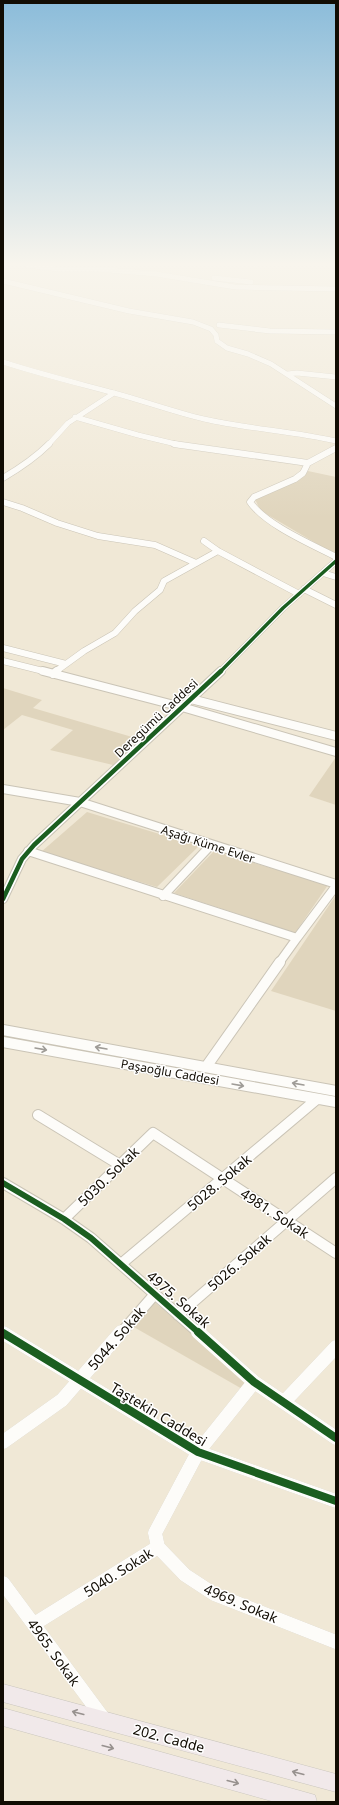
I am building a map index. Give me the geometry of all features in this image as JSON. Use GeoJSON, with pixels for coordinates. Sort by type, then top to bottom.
{"type":"FeatureCollection","features":[{"type":"Feature","properties":{"kind":"main road","name":"202. Cadde"},"geometry":{"type":"LineString","coordinates":[[3,1693],[336,1784]]}},
{"type":"Feature","properties":{"kind":"main road","name":"202. Cadde"},"geometry":{"type":"LineString","coordinates":[[3,1717],[308,1802]]}},
{"type":"Feature","properties":{"kind":"street"},"geometry":{"type":"LineString","coordinates":[[234,349],[248,354],[287,374],[336,406]]}},
{"type":"Feature","properties":{"kind":"street"},"geometry":{"type":"LineString","coordinates":[[3,362],[49,377],[114,393],[211,420],[240,426],[305,434],[336,441]]}},
{"type":"Feature","properties":{"kind":"street"},"geometry":{"type":"LineString","coordinates":[[287,374],[297,373],[336,377]]}},
{"type":"Feature","properties":{"kind":"street"},"geometry":{"type":"LineString","coordinates":[[3,478],[29,462],[46,448],[75,417],[114,393]]}},
{"type":"Feature","properties":{"kind":"street"},"geometry":{"type":"LineString","coordinates":[[75,417],[176,444],[308,463]]}},
{"type":"Feature","properties":{"kind":"street"},"geometry":{"type":"LineString","coordinates":[[336,448],[308,463],[303,473],[295,480],[254,497],[250,504],[270,520],[305,541],[336,557]]}},
{"type":"Feature","properties":{"kind":"street"},"geometry":{"type":"LineString","coordinates":[[3,502],[22,508],[57,523],[98,536],[155,545],[196,563]]}},
{"type":"Feature","properties":{"kind":"street"},"geometry":{"type":"LineString","coordinates":[[204,542],[218,551],[302,591],[336,605]]}},
{"type":"Feature","properties":{"kind":"street"},"geometry":{"type":"LineString","coordinates":[[53,674],[110,636],[127,621],[135,611],[160,590],[164,581],[218,551]]}},
{"type":"Feature","properties":{"kind":"street","name":"Deregümü Caddesi"},"geometry":{"type":"LineString","coordinates":[[3,899],[16,871],[28,851],[182,707],[302,591],[336,561]]}},
{"type":"Feature","properties":{"kind":"street"},"geometry":{"type":"LineString","coordinates":[[323,573],[336,577]]}},
{"type":"Feature","properties":{"kind":"street"},"geometry":{"type":"LineString","coordinates":[[3,648],[66,664]]}},
{"type":"Feature","properties":{"kind":"street"},"geometry":{"type":"LineString","coordinates":[[3,661],[182,707],[336,752]]}},
{"type":"Feature","properties":{"kind":"street"},"geometry":{"type":"LineString","coordinates":[[190,699],[336,736]]}},
{"type":"Feature","properties":{"kind":"street","name":"Aşağı Küme Evler"},"geometry":{"type":"LineString","coordinates":[[3,789],[80,802],[336,885]]}},
{"type":"Feature","properties":{"kind":"street"},"geometry":{"type":"LineString","coordinates":[[163,896],[211,845]]}},
{"type":"Feature","properties":{"kind":"street"},"geometry":{"type":"LineString","coordinates":[[28,851],[163,896],[297,938]]}},
{"type":"Feature","properties":{"kind":"street"},"geometry":{"type":"LineString","coordinates":[[206,1067],[336,885]]}},
{"type":"Feature","properties":{"kind":"street","name":"Paşaoğlu Caddesi"},"geometry":{"type":"LineString","coordinates":[[3,1030],[336,1091]]}},
{"type":"Feature","properties":{"kind":"street","name":"Paşaoğlu Caddesi"},"geometry":{"type":"LineString","coordinates":[[3,1042],[336,1102]]}},
{"type":"Feature","properties":{"kind":"street","name":"5028. Sokak"},"geometry":{"type":"LineString","coordinates":[[121,1264],[317,1099]]}},
{"type":"Feature","properties":{"kind":"street"},"geometry":{"type":"LineString","coordinates":[[38,1115],[120,1165]]}},
{"type":"Feature","properties":{"kind":"street","name":"4981. Sokak"},"geometry":{"type":"LineString","coordinates":[[153,1133],[336,1253]]}},
{"type":"Feature","properties":{"kind":"street","name":"5030. Sokak"},"geometry":{"type":"LineString","coordinates":[[64,1219],[153,1133]]}},
{"type":"Feature","properties":{"kind":"street","name":"5026. Sokak"},"geometry":{"type":"LineString","coordinates":[[178,1315],[336,1178]]}},
{"type":"Feature","properties":{"kind":"street","name":"4975. Sokak"},"geometry":{"type":"LineString","coordinates":[[3,1183],[64,1219],[91,1238],[254,1382],[336,1438]]}},
{"type":"Feature","properties":{"kind":"street","name":"5044. Sokak"},"geometry":{"type":"LineString","coordinates":[[3,1442],[58,1404],[155,1294]]}},
{"type":"Feature","properties":{"kind":"street","name":"Taştekin Caddesi"},"geometry":{"type":"LineString","coordinates":[[3,1333],[198,1452],[336,1501]]}},
{"type":"Feature","properties":{"kind":"street"},"geometry":{"type":"LineString","coordinates":[[284,1402],[336,1346]]}},
{"type":"Feature","properties":{"kind":"street","name":"5040. Sokak"},"geometry":{"type":"LineString","coordinates":[[34,1624],[158,1547],[155,1533],[198,1452],[254,1382]]}},
{"type":"Feature","properties":{"kind":"street","name":"4969. Sokak"},"geometry":{"type":"LineString","coordinates":[[158,1547],[185,1575],[214,1594],[336,1642]]}},
{"type":"Feature","properties":{"kind":"street","name":"4965. Sokak"},"geometry":{"type":"LineString","coordinates":[[3,1582],[105,1721]]}},
{"type":"Feature","properties":{"kind":"shaded area"},"geometry":{"type":"Polygon","coordinates":[[[308,471],[336,477],[336,555],[260,510],[255,499],[298,480],[308,471]]]}},
{"type":"Feature","properties":{"kind":"shaded area"},"geometry":{"type":"Polygon","coordinates":[[[3,688],[42,700],[33,708],[139,739],[113,765],[50,750],[73,730],[22,715],[3,730],[3,688]]]}},
{"type":"Feature","properties":{"kind":"shaded area"},"geometry":{"type":"Polygon","coordinates":[[[336,757],[336,805],[309,796],[336,757]]]}},
{"type":"Feature","properties":{"kind":"shaded area"},"geometry":{"type":"Polygon","coordinates":[[[87,812],[199,846],[157,887],[41,852],[87,812]]]}},
{"type":"Feature","properties":{"kind":"shaded area"},"geometry":{"type":"Polygon","coordinates":[[[214,851],[328,885],[295,933],[174,893],[214,851]]]}},
{"type":"Feature","properties":{"kind":"shaded area"},"geometry":{"type":"Polygon","coordinates":[[[336,895],[336,1011],[271,991],[336,895]]]}},
{"type":"Feature","properties":{"kind":"shaded area"},"geometry":{"type":"Polygon","coordinates":[[[153,1301],[251,1382],[244,1390],[132,1326],[153,1301]]]}},
{"type":"Feature","properties":{"kind":"cycle path"},"geometry":{"type":"LineString","coordinates":[[3,899],[22,859],[34,845],[220,672],[283,608],[336,561]]}},
{"type":"Feature","properties":{"kind":"cycle path"},"geometry":{"type":"LineString","coordinates":[[3,1183],[64,1219],[91,1238],[254,1382],[336,1438]]}},
{"type":"Feature","properties":{"kind":"cycle path"},"geometry":{"type":"LineString","coordinates":[[3,1333],[198,1452],[336,1501]]}}]}
